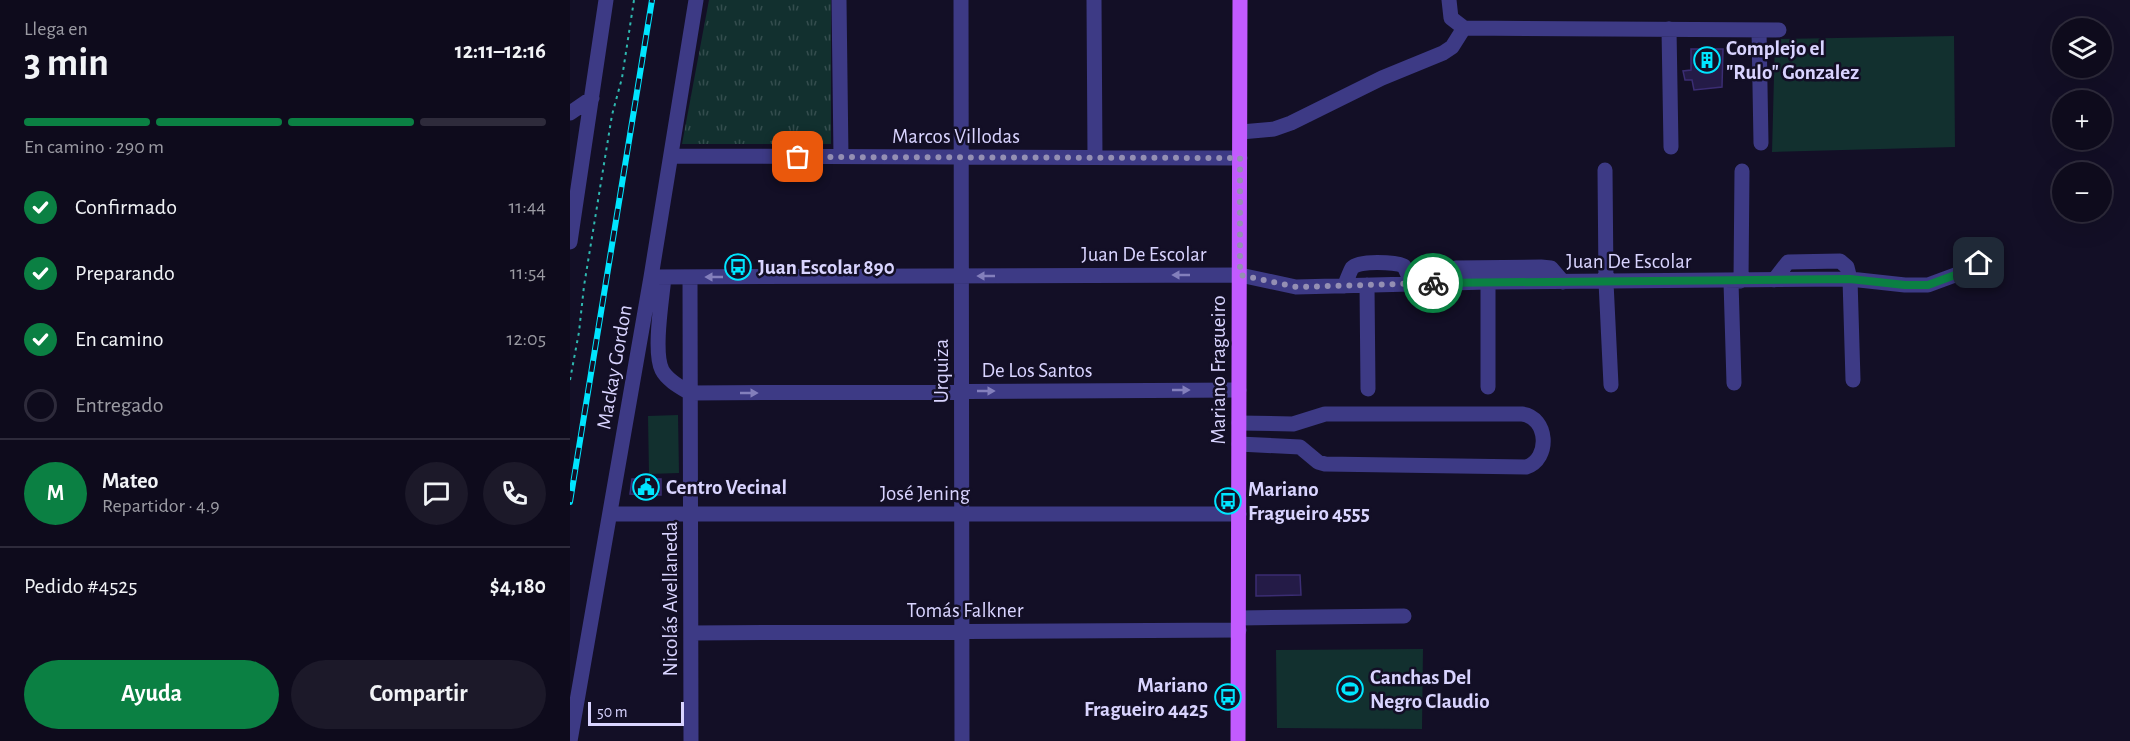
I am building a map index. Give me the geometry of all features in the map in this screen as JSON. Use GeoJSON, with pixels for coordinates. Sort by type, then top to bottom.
{"type":"FeatureCollection","features":[{"type":"Feature","properties":{"kind":"main road","name":"Mariano Fragueiro"},"geometry":{"type":"LineString","coordinates":[[1238,741],[1240,0]]}},
{"type":"Feature","properties":{"kind":"street"},"geometry":{"type":"LineString","coordinates":[[570,242],[606,0]]}},
{"type":"Feature","properties":{"kind":"street","name":"Mackay Gordon"},"geometry":{"type":"LineString","coordinates":[[570,741],[610,514],[658,277],[671,156],[696,0]]}},
{"type":"Feature","properties":{"kind":"street"},"geometry":{"type":"LineString","coordinates":[[839,0],[841,157]]}},
{"type":"Feature","properties":{"kind":"street","name":"Urquiza"},"geometry":{"type":"LineString","coordinates":[[961,0],[963,741]]}},
{"type":"Feature","properties":{"kind":"street"},"geometry":{"type":"LineString","coordinates":[[1094,0],[1095,157]]}},
{"type":"Feature","properties":{"kind":"street"},"geometry":{"type":"LineString","coordinates":[[1449,0],[1451,18],[1464,28],[1779,30]]}},
{"type":"Feature","properties":{"kind":"street"},"geometry":{"type":"LineString","coordinates":[[1240,132],[1274,129],[1291,123],[1382,78],[1443,53],[1452,47],[1464,28]]}},
{"type":"Feature","properties":{"kind":"street"},"geometry":{"type":"LineString","coordinates":[[1669,29],[1671,147]]}},
{"type":"Feature","properties":{"kind":"street"},"geometry":{"type":"LineString","coordinates":[[1759,30],[1761,143]]}},
{"type":"Feature","properties":{"kind":"street"},"geometry":{"type":"LineString","coordinates":[[570,113],[592,98]]}},
{"type":"Feature","properties":{"kind":"street","name":"Marcos Villodas"},"geometry":{"type":"LineString","coordinates":[[671,156],[1240,158]]}},
{"type":"Feature","properties":{"kind":"street"},"geometry":{"type":"LineString","coordinates":[[1605,170],[1606,282],[1611,386]]}},
{"type":"Feature","properties":{"kind":"street"},"geometry":{"type":"LineString","coordinates":[[1734,383],[1736,282],[1742,171]]}},
{"type":"Feature","properties":{"kind":"street","name":"Juan De Escolar"},"geometry":{"type":"LineString","coordinates":[[658,277],[1240,275],[1296,287],[1488,282],[1736,282],[1850,279],[1928,285],[1974,268],[1979,263],[1983,252]]}},
{"type":"Feature","properties":{"kind":"street"},"geometry":{"type":"LineString","coordinates":[[1344,286],[1352,269],[1358,264],[1397,263],[1404,266],[1412,284]]}},
{"type":"Feature","properties":{"kind":"street"},"geometry":{"type":"LineString","coordinates":[[1443,283],[1448,272],[1456,268],[1541,267],[1551,268],[1563,282]]}},
{"type":"Feature","properties":{"kind":"street"},"geometry":{"type":"LineString","coordinates":[[658,277],[657,357],[663,372],[690,393]]}},
{"type":"Feature","properties":{"kind":"street","name":"Nicolás Avellaneda"},"geometry":{"type":"LineString","coordinates":[[690,277],[691,741]]}},
{"type":"Feature","properties":{"kind":"street"},"geometry":{"type":"LineString","coordinates":[[1850,279],[1853,380]]}},
{"type":"Feature","properties":{"kind":"street"},"geometry":{"type":"LineString","coordinates":[[1488,282],[1488,387]]}},
{"type":"Feature","properties":{"kind":"street"},"geometry":{"type":"LineString","coordinates":[[1367,285],[1368,390]]}},
{"type":"Feature","properties":{"kind":"street","name":"De Los Santos"},"geometry":{"type":"LineString","coordinates":[[690,393],[1239,390]]}},
{"type":"Feature","properties":{"kind":"street"},"geometry":{"type":"LineString","coordinates":[[1239,423],[1300,423],[1325,414],[1522,414],[1536,419],[1544,437],[1538,459],[1533,465],[1526,466],[1325,464],[1318,462],[1300,447],[1239,444]]}},
{"type":"Feature","properties":{"kind":"street"},"geometry":{"type":"LineString","coordinates":[[1300,423],[1298,435],[1300,447]]}},
{"type":"Feature","properties":{"kind":"street","name":"José Jening"},"geometry":{"type":"LineString","coordinates":[[610,514],[1239,514]]}},
{"type":"Feature","properties":{"kind":"street","name":"Tomás Falkner"},"geometry":{"type":"LineString","coordinates":[[691,633],[962,631],[1239,624],[1404,616]]}},
{"type":"Feature","properties":{"kind":"path"},"geometry":{"type":"LineString","coordinates":[[570,380],[610,126],[622,78],[634,0]]}},
{"type":"Feature","properties":{"kind":"green space"},"geometry":{"type":"Polygon","coordinates":[[[709,0],[831,0],[831,144],[682,144],[709,0]]]}},
{"type":"Feature","properties":{"kind":"green space"},"geometry":{"type":"Polygon","coordinates":[[[1954,36],[1955,147],[1772,152],[1775,39],[1954,36]]]}},
{"type":"Feature","properties":{"kind":"green space"},"geometry":{"type":"Polygon","coordinates":[[[678,415],[679,473],[649,474],[648,416],[678,415]]]}},
{"type":"Feature","properties":{"kind":"green space","name":"Canchas Del Negro Claudio"},"geometry":{"type":"Polygon","coordinates":[[[1423,649],[1422,729],[1277,728],[1276,650],[1423,649]]]}},
{"type":"Feature","properties":{"kind":"building","name":"Complejo el \"Rulo\" Gonzalez"},"geometry":{"type":"Polygon","coordinates":[[[1691,49],[1723,49],[1722,87],[1694,90],[1692,80],[1685,80],[1683,71],[1691,70],[1691,49]]]}},
{"type":"Feature","properties":{"kind":"building","name":"Centro Vecinal"},"geometry":{"type":"Polygon","coordinates":[[[632,479],[661,479],[661,495],[630,494],[632,479]]]}},
{"type":"Feature","properties":{"kind":"building"},"geometry":{"type":"Polygon","coordinates":[[[1256,575],[1300,575],[1301,595],[1256,596],[1256,575]]]}},
{"type":"Feature","properties":{"kind":"railway"},"geometry":{"type":"LineString","coordinates":[[570,502],[652,0]]}},
{"type":"Feature","properties":{"kind":"way so far"},"geometry":{"type":"LineString","coordinates":[[798,157],[1240,158],[1240,275],[1296,287],[1433,283]]}},
{"type":"Feature","properties":{"kind":"place","name":"Complejo el \"Rulo\" Gonzalez"},"geometry":{"type":"Point","coordinates":[1707,60]}},
{"type":"Feature","properties":{"kind":"place","name":"Juan Escolar 890"},"geometry":{"type":"Point","coordinates":[738,267]}},
{"type":"Feature","properties":{"kind":"place","name":"Centro Vecinal"},"geometry":{"type":"Point","coordinates":[646,487]}},
{"type":"Feature","properties":{"kind":"place","name":"Mariano Fragueiro 4555"},"geometry":{"type":"Point","coordinates":[1228,501]}},
{"type":"Feature","properties":{"kind":"place","name":"Canchas Del Negro Claudio"},"geometry":{"type":"Point","coordinates":[1350,689]}},
{"type":"Feature","properties":{"kind":"place","name":"Mariano Fragueiro 4425"},"geometry":{"type":"Point","coordinates":[1228,697]}},
{"type":"Feature","properties":{"kind":"route"},"geometry":{"type":"LineString","coordinates":[[1433,283],[1731,282],[1850,279],[1928,285],[1974,268],[1979,263]]}}]}
